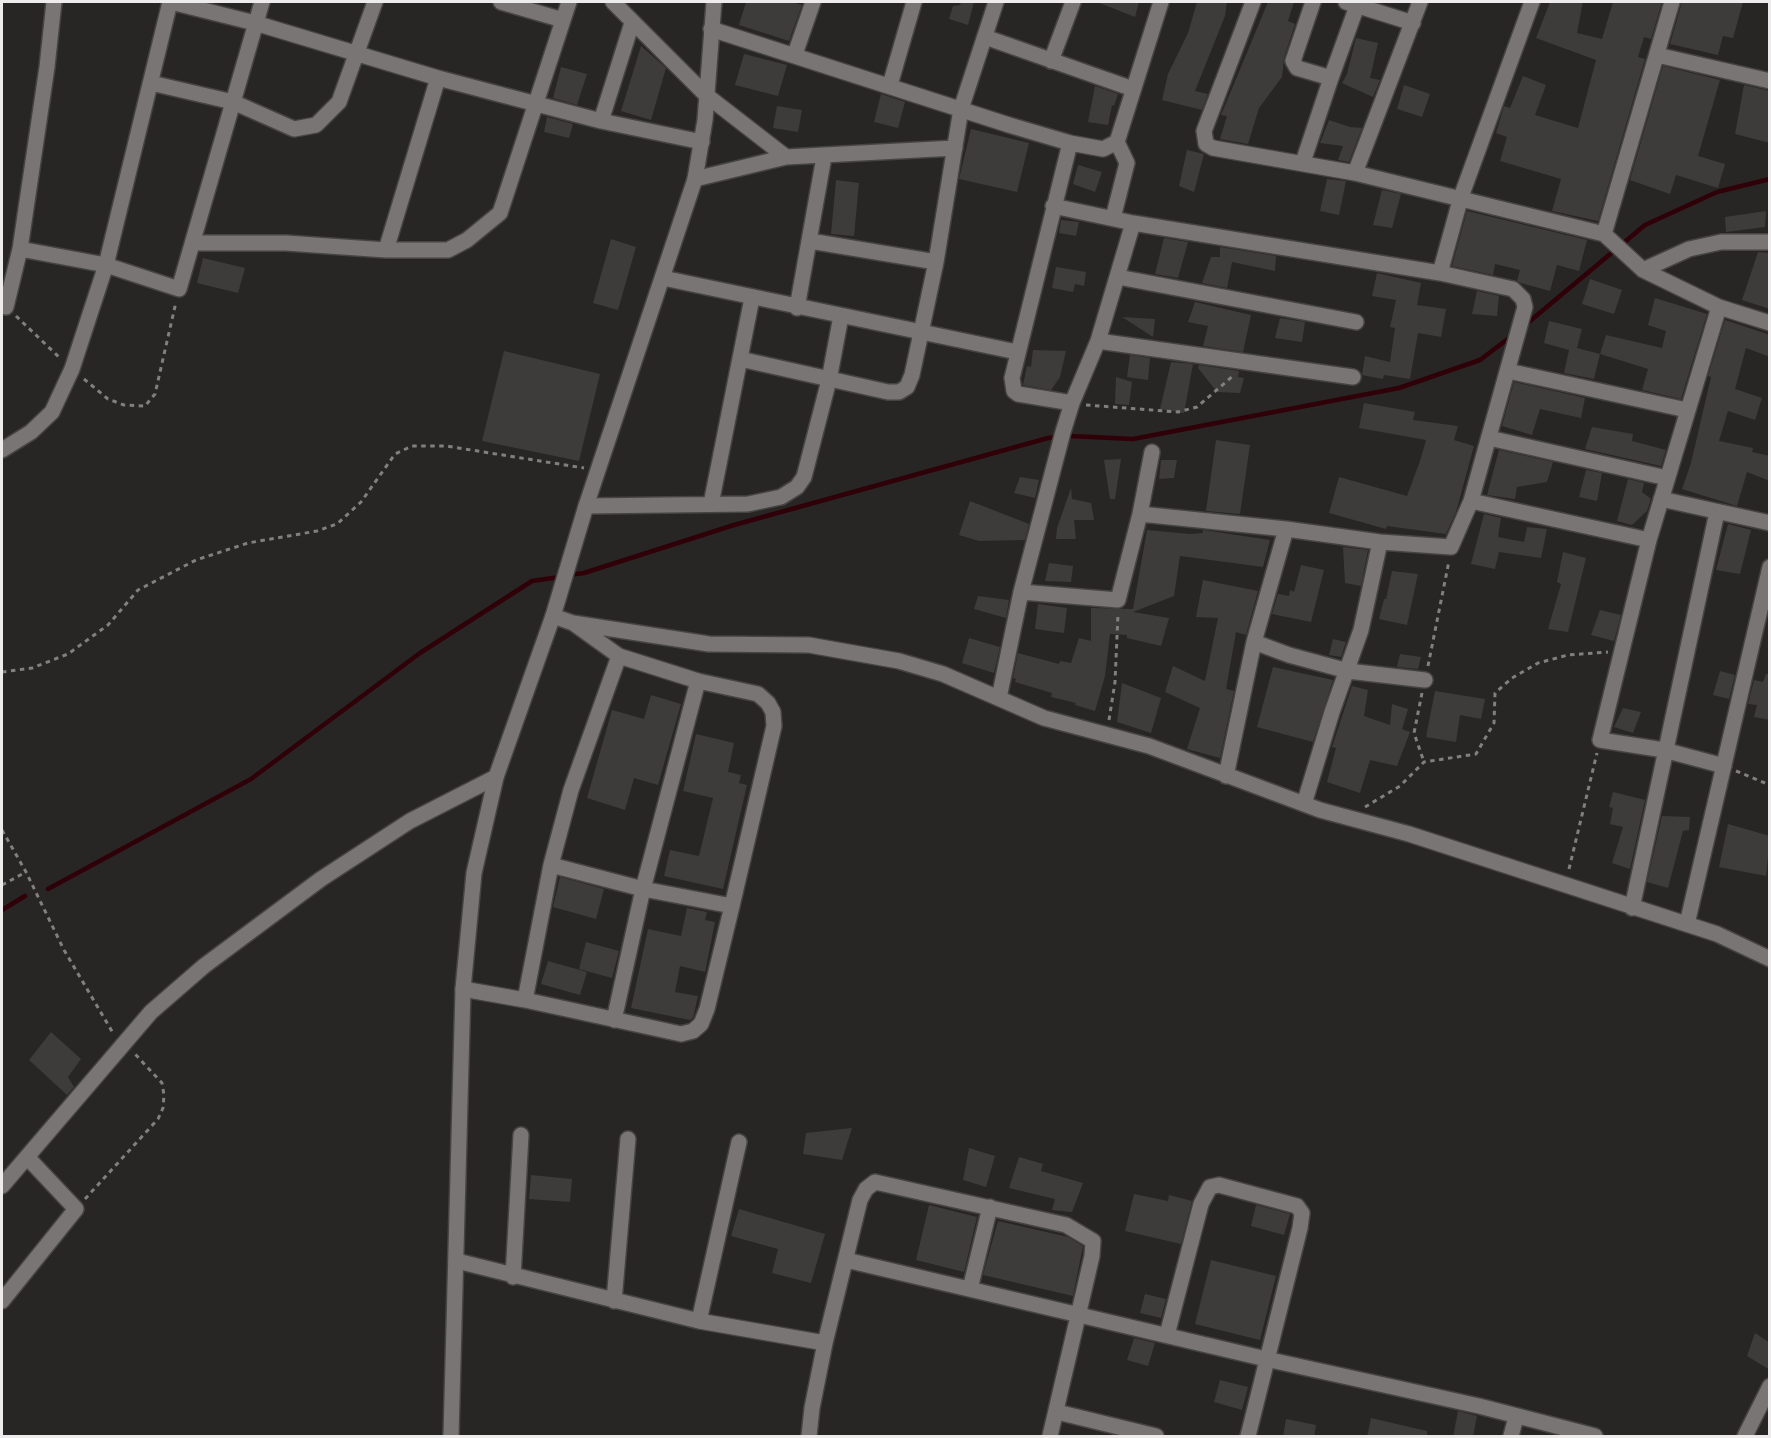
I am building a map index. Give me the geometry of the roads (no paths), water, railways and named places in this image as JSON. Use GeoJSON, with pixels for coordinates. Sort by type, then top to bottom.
{"type":"FeatureCollection","features":[{"type":"Feature","properties":{"kind":"street"},"geometry":{"type":"LineString","coordinates":[[6,307],[20,249],[47,67],[54,2]]}},
{"type":"Feature","properties":{"kind":"street"},"geometry":{"type":"LineString","coordinates":[[2,450],[31,432],[52,411],[72,369],[106,265],[171,2],[255,23],[356,55],[535,104],[702,142]]}},
{"type":"Feature","properties":{"kind":"street"},"geometry":{"type":"LineString","coordinates":[[20,249],[106,265],[179,289],[262,2]]}},
{"type":"Feature","properties":{"kind":"street"},"geometry":{"type":"LineString","coordinates":[[151,83],[233,102],[294,129],[316,125],[339,102],[375,2]]}},
{"type":"Feature","properties":{"kind":"street"},"geometry":{"type":"LineString","coordinates":[[501,2],[563,20]]}},
{"type":"Feature","properties":{"kind":"street"},"geometry":{"type":"LineString","coordinates":[[193,243],[286,243],[386,250],[448,249],[467,240],[500,213],[569,2]]}},
{"type":"Feature","properties":{"kind":"street"},"geometry":{"type":"LineString","coordinates":[[613,2],[706,95],[786,157]]}},
{"type":"Feature","properties":{"kind":"street"},"geometry":{"type":"LineString","coordinates":[[451,1437],[463,989],[474,873],[496,777],[553,616],[586,506],[695,178],[702,142],[714,2]]}},
{"type":"Feature","properties":{"kind":"street"},"geometry":{"type":"LineString","coordinates":[[795,54],[813,2]]}},
{"type":"Feature","properties":{"kind":"street"},"geometry":{"type":"LineString","coordinates":[[890,85],[914,2]]}},
{"type":"Feature","properties":{"kind":"street"},"geometry":{"type":"LineString","coordinates":[[740,359],[829,380],[899,392],[907,387],[912,375],[936,262],[961,109],[996,2]]}},
{"type":"Feature","properties":{"kind":"street"},"geometry":{"type":"LineString","coordinates":[[1051,61],[1072,2]]}},
{"type":"Feature","properties":{"kind":"street"},"geometry":{"type":"LineString","coordinates":[[1113,218],[1127,163],[1117,142],[1161,2]]}},
{"type":"Feature","properties":{"kind":"street"},"geometry":{"type":"LineString","coordinates":[[1252,2],[1212,103],[1203,137],[1206,144],[1213,148],[1303,162],[1461,197],[1613,243],[1643,270],[1719,307],[1770,323]]}},
{"type":"Feature","properties":{"kind":"street"},"geometry":{"type":"LineString","coordinates":[[1313,2],[1293,61],[1297,68],[1330,78]]}},
{"type":"Feature","properties":{"kind":"street"},"geometry":{"type":"LineString","coordinates":[[1355,173],[1420,2]]}},
{"type":"Feature","properties":{"kind":"street"},"geometry":{"type":"LineString","coordinates":[[1440,273],[1461,197],[1532,2]]}},
{"type":"Feature","properties":{"kind":"street"},"geometry":{"type":"LineString","coordinates":[[1613,243],[1657,55],[1672,2]]}},
{"type":"Feature","properties":{"kind":"street"},"geometry":{"type":"LineString","coordinates":[[1303,162],[1352,4],[1413,23]]}},
{"type":"Feature","properties":{"kind":"street"},"geometry":{"type":"LineString","coordinates":[[602,121],[632,23]]}},
{"type":"Feature","properties":{"kind":"street"},"geometry":{"type":"LineString","coordinates":[[711,29],[1070,143],[1103,149],[1117,142]]}},
{"type":"Feature","properties":{"kind":"street"},"geometry":{"type":"LineString","coordinates":[[985,37],[1134,89]]}},
{"type":"Feature","properties":{"kind":"street"},"geometry":{"type":"LineString","coordinates":[[1657,55],[1770,81]]}},
{"type":"Feature","properties":{"kind":"street"},"geometry":{"type":"LineString","coordinates":[[386,250],[438,78]]}},
{"type":"Feature","properties":{"kind":"street"},"geometry":{"type":"LineString","coordinates":[[1070,143],[1012,378],[1014,391],[1018,394],[1072,403]]}},
{"type":"Feature","properties":{"kind":"street"},"geometry":{"type":"LineString","coordinates":[[695,178],[786,157],[824,157],[955,147]]}},
{"type":"Feature","properties":{"kind":"street"},"geometry":{"type":"LineString","coordinates":[[797,308],[824,157]]}},
{"type":"Feature","properties":{"kind":"street"},"geometry":{"type":"LineString","coordinates":[[1053,206],[1133,223],[1440,273],[1513,289],[1520,293],[1524,307],[1471,501],[1451,547],[1380,542],[1286,529],[1140,514]]}},
{"type":"Feature","properties":{"kind":"street"},"geometry":{"type":"LineString","coordinates":[[999,698],[1021,592],[1061,438],[1072,403],[1098,341],[1133,223]]}},
{"type":"Feature","properties":{"kind":"street"},"geometry":{"type":"LineString","coordinates":[[810,241],[936,262]]}},
{"type":"Feature","properties":{"kind":"street"},"geometry":{"type":"LineString","coordinates":[[1643,270],[1689,249],[1721,242],[1770,242]]}},
{"type":"Feature","properties":{"kind":"street"},"geometry":{"type":"LineString","coordinates":[[663,278],[797,308],[1017,352]]}},
{"type":"Feature","properties":{"kind":"street"},"geometry":{"type":"LineString","coordinates":[[1118,278],[1356,322]]}},
{"type":"Feature","properties":{"kind":"street"},"geometry":{"type":"LineString","coordinates":[[711,504],[752,298]]}},
{"type":"Feature","properties":{"kind":"street"},"geometry":{"type":"LineString","coordinates":[[1719,307],[1660,499],[1600,740],[1664,750],[1724,766]]}},
{"type":"Feature","properties":{"kind":"street"},"geometry":{"type":"LineString","coordinates":[[586,506],[748,504],[781,496],[797,487],[804,477],[829,380],[841,316]]}},
{"type":"Feature","properties":{"kind":"street"},"geometry":{"type":"LineString","coordinates":[[1098,341],[1353,376]]}},
{"type":"Feature","properties":{"kind":"street"},"geometry":{"type":"LineString","coordinates":[[1508,371],[1687,410]]}},
{"type":"Feature","properties":{"kind":"street"},"geometry":{"type":"LineString","coordinates":[[1489,438],[1667,478]]}},
{"type":"Feature","properties":{"kind":"street"},"geometry":{"type":"LineString","coordinates":[[1021,592],[1118,600],[1140,514],[1152,452]]}},
{"type":"Feature","properties":{"kind":"street"},"geometry":{"type":"LineString","coordinates":[[1660,499],[1770,523]]}},
{"type":"Feature","properties":{"kind":"street"},"geometry":{"type":"LineString","coordinates":[[1471,501],[1649,540]]}},
{"type":"Feature","properties":{"kind":"street"},"geometry":{"type":"LineString","coordinates":[[1632,908],[1664,750],[1717,512]]}},
{"type":"Feature","properties":{"kind":"street"},"geometry":{"type":"LineString","coordinates":[[1226,776],[1254,642],[1286,529]]}},
{"type":"Feature","properties":{"kind":"street"},"geometry":{"type":"LineString","coordinates":[[1304,804],[1332,712],[1361,630],[1380,542]]}},
{"type":"Feature","properties":{"kind":"street"},"geometry":{"type":"LineString","coordinates":[[1687,924],[1770,567]]}},
{"type":"Feature","properties":{"kind":"street"},"geometry":{"type":"LineString","coordinates":[[553,616],[573,623],[709,644],[809,645],[859,653],[943,674],[1044,718],[1106,733],[1170,753],[1226,776],[1345,818],[1409,834],[1687,924],[1717,934],[1770,959]]}},
{"type":"Feature","properties":{"kind":"street"},"geometry":{"type":"LineString","coordinates":[[463,989],[681,1034],[693,1031],[701,1024],[707,1009],[774,726],[773,712],[768,703],[758,694],[698,681],[619,656],[573,623]]}},
{"type":"Feature","properties":{"kind":"street"},"geometry":{"type":"LineString","coordinates":[[1254,642],[1288,655],[1348,671],[1425,680]]}},
{"type":"Feature","properties":{"kind":"street"},"geometry":{"type":"LineString","coordinates":[[525,1000],[551,865],[571,790],[619,656]]}},
{"type":"Feature","properties":{"kind":"street"},"geometry":{"type":"LineString","coordinates":[[614,1020],[643,889],[698,681]]}},
{"type":"Feature","properties":{"kind":"street"},"geometry":{"type":"LineString","coordinates":[[2,1186],[151,1012],[204,966],[321,879],[410,821],[496,777]]}},
{"type":"Feature","properties":{"kind":"street"},"geometry":{"type":"LineString","coordinates":[[551,865],[643,889],[732,906]]}},
{"type":"Feature","properties":{"kind":"street"},"geometry":{"type":"LineString","coordinates":[[513,1277],[521,1136]]}},
{"type":"Feature","properties":{"kind":"street"},"geometry":{"type":"LineString","coordinates":[[614,1300],[628,1139]]}},
{"type":"Feature","properties":{"kind":"street"},"geometry":{"type":"LineString","coordinates":[[699,1321],[739,1142]]}},
{"type":"Feature","properties":{"kind":"street"},"geometry":{"type":"LineString","coordinates":[[2,1301],[76,1209],[27,1156]]}},
{"type":"Feature","properties":{"kind":"street"},"geometry":{"type":"LineString","coordinates":[[808,1437],[825,1343],[860,1200],[866,1189],[875,1182],[1066,1225],[1092,1242],[1092,1256],[1050,1437]]}},
{"type":"Feature","properties":{"kind":"street"},"geometry":{"type":"LineString","coordinates":[[1167,1335],[1201,1204],[1210,1187],[1220,1185],[1297,1206],[1302,1213],[1248,1437]]}},
{"type":"Feature","properties":{"kind":"street"},"geometry":{"type":"LineString","coordinates":[[970,1288],[990,1207]]}},
{"type":"Feature","properties":{"kind":"street"},"geometry":{"type":"LineString","coordinates":[[846,1260],[1266,1359],[1479,1406],[1595,1437]]}},
{"type":"Feature","properties":{"kind":"street"},"geometry":{"type":"LineString","coordinates":[[457,1261],[513,1277],[699,1321],[825,1343]]}},
{"type":"Feature","properties":{"kind":"street"},"geometry":{"type":"LineString","coordinates":[[1744,1437],[1770,1386]]}},
{"type":"Feature","properties":{"kind":"street"},"geometry":{"type":"LineString","coordinates":[[1057,1412],[1156,1437]]}},
{"type":"Feature","properties":{"kind":"street"},"geometry":{"type":"LineString","coordinates":[[1511,1437],[1516,1417]]}},
{"type":"Feature","properties":{"kind":"waterway"},"geometry":{"type":"LineString","coordinates":[[1524,326],[1645,225],[1717,192],[1770,179]]}},
{"type":"Feature","properties":{"kind":"waterway"},"geometry":{"type":"LineString","coordinates":[[569,575],[584,573],[734,525],[1048,438],[1070,436],[1133,439],[1399,388],[1480,360],[1513,335]]}},
{"type":"Feature","properties":{"kind":"waterway"},"geometry":{"type":"LineString","coordinates":[[48,889],[251,779],[420,653],[532,581],[560,577]]}},
{"type":"Feature","properties":{"kind":"waterway"},"geometry":{"type":"LineString","coordinates":[[2,910],[25,896]]}}]}
